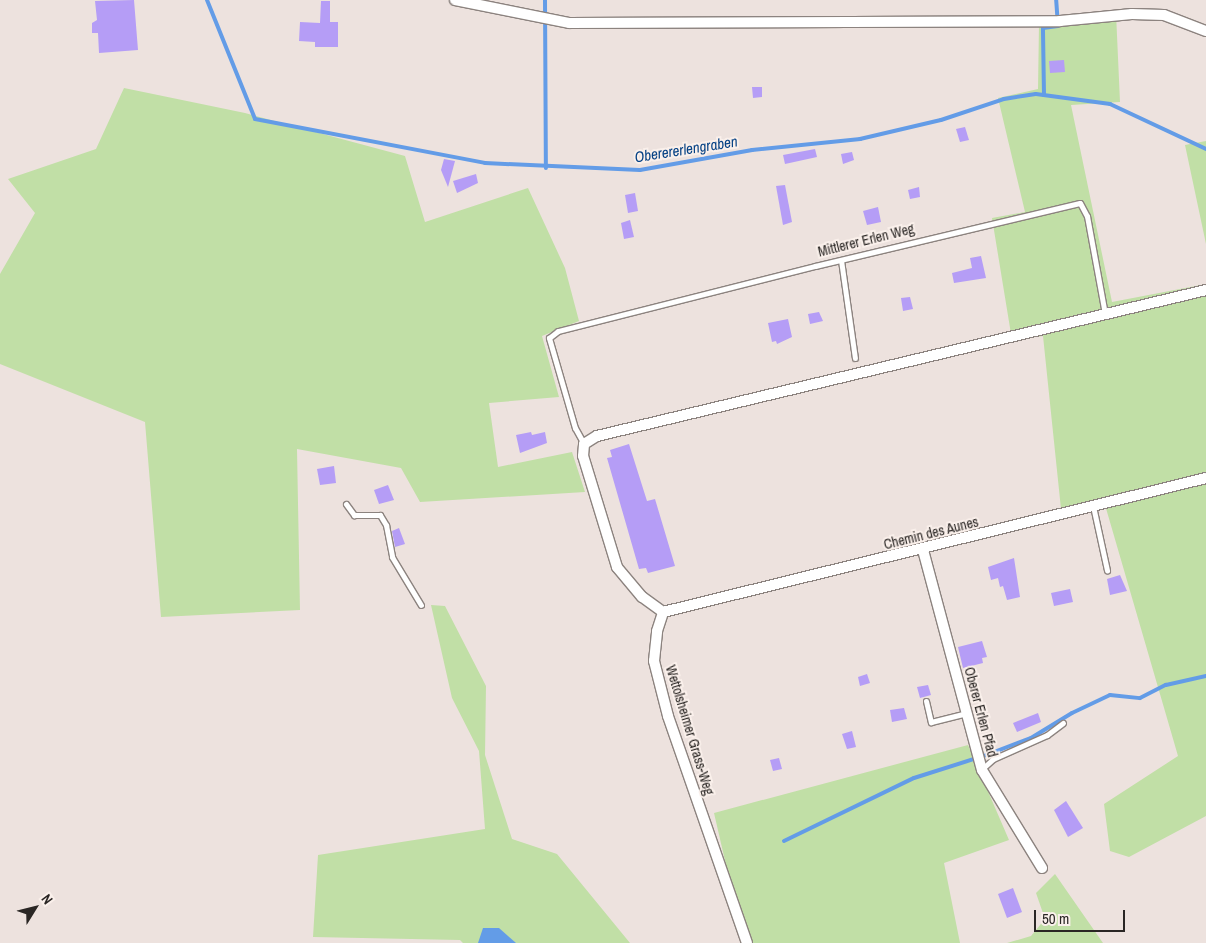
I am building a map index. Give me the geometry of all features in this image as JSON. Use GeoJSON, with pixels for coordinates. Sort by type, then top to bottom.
{"type":"FeatureCollection","features":[{"type":"Feature","properties":{"kind":"street"},"geometry":{"type":"LineString","coordinates":[[455,0],[569,23],[1060,21],[1164,15],[1206,31]]}},
{"type":"Feature","properties":{"kind":"street"},"geometry":{"type":"LineString","coordinates":[[663,612],[642,597],[617,567],[583,456],[584,444],[597,436],[1206,290]]}},
{"type":"Feature","properties":{"kind":"street","name":"Chemin des Aunes"},"geometry":{"type":"LineString","coordinates":[[663,612],[923,550],[1206,478]]}},
{"type":"Feature","properties":{"kind":"street","name":"Oberer Erlen Pfad"},"geometry":{"type":"LineString","coordinates":[[923,550],[982,770],[1042,868]]}},
{"type":"Feature","properties":{"kind":"street","name":"Wettolsheimer Grass-Weg"},"geometry":{"type":"LineString","coordinates":[[663,612],[657,631],[654,661],[668,716],[747,943]]}},
{"type":"Feature","properties":{"kind":"lane","name":"Mittlerer Erlen Weg"},"geometry":{"type":"LineString","coordinates":[[584,444],[574,428],[549,338],[558,331],[841,260],[1080,203],[1087,216],[1105,314]]}},
{"type":"Feature","properties":{"kind":"lane"},"geometry":{"type":"LineString","coordinates":[[841,260],[855,358]]}},
{"type":"Feature","properties":{"kind":"lane"},"geometry":{"type":"LineString","coordinates":[[346,504],[354,515],[380,515],[386,525],[392,557],[421,605]]}},
{"type":"Feature","properties":{"kind":"lane"},"geometry":{"type":"LineString","coordinates":[[1093,506],[1107,570]]}},
{"type":"Feature","properties":{"kind":"lane"},"geometry":{"type":"LineString","coordinates":[[926,701],[931,722],[967,713]]}},
{"type":"Feature","properties":{"kind":"lane"},"geometry":{"type":"LineString","coordinates":[[982,770],[994,759],[1047,735],[1063,723]]}},
{"type":"Feature","properties":{"kind":"green space"},"geometry":{"type":"Polygon","coordinates":[[[1116,13],[1120,102],[1071,105],[1112,302],[1206,284],[1206,816],[1129,857],[1110,851],[1104,804],[1178,756],[1103,498],[1061,509],[1043,336],[1012,340],[992,218],[1025,212],[998,98],[1038,89],[1039,24],[1116,13]]]}},
{"type":"Feature","properties":{"kind":"green space"},"geometry":{"type":"Polygon","coordinates":[[[124,88],[245,113],[405,156],[425,222],[528,188],[565,268],[579,321],[542,336],[559,397],[489,403],[498,467],[572,452],[585,492],[420,502],[401,468],[297,449],[300,610],[161,617],[145,422],[0,364],[0,274],[35,213],[8,179],[96,149],[124,88]]]}},
{"type":"Feature","properties":{"kind":"green space"},"geometry":{"type":"Polygon","coordinates":[[[1206,141],[1206,244],[1185,145],[1206,141]]]}},
{"type":"Feature","properties":{"kind":"green space"},"geometry":{"type":"Polygon","coordinates":[[[431,605],[445,606],[486,686],[485,755],[512,839],[557,854],[630,943],[463,943],[460,940],[313,937],[318,855],[485,829],[479,751],[452,698],[431,605]]]}},
{"type":"Feature","properties":{"kind":"green space"},"geometry":{"type":"Polygon","coordinates":[[[968,745],[1009,840],[944,863],[960,943],[744,943],[714,813],[968,745]]]}},
{"type":"Feature","properties":{"kind":"green space"},"geometry":{"type":"Polygon","coordinates":[[[1055,874],[1103,943],[1007,943],[1031,936],[1045,919],[1036,893],[1055,874]]]}},
{"type":"Feature","properties":{"kind":"water"},"geometry":{"type":"Polygon","coordinates":[[[483,928],[499,928],[516,943],[478,943],[483,928]]]}},
{"type":"Feature","properties":{"kind":"building"},"geometry":{"type":"Polygon","coordinates":[[[134,0],[138,50],[99,53],[98,33],[92,33],[92,23],[97,20],[95,1],[134,0]]]}},
{"type":"Feature","properties":{"kind":"building"},"geometry":{"type":"Polygon","coordinates":[[[321,1],[330,1],[330,22],[338,22],[338,47],[315,47],[315,42],[299,41],[300,22],[320,23],[321,1]]]}},
{"type":"Feature","properties":{"kind":"building"},"geometry":{"type":"Polygon","coordinates":[[[1064,60],[1065,72],[1050,73],[1049,61],[1064,60]]]}},
{"type":"Feature","properties":{"kind":"building"},"geometry":{"type":"Polygon","coordinates":[[[752,87],[762,87],[762,97],[753,98],[752,87]]]}},
{"type":"Feature","properties":{"kind":"building"},"geometry":{"type":"Polygon","coordinates":[[[965,127],[969,140],[960,142],[956,129],[965,127]]]}},
{"type":"Feature","properties":{"kind":"building"},"geometry":{"type":"Polygon","coordinates":[[[815,149],[817,157],[785,164],[783,155],[815,149]]]}},
{"type":"Feature","properties":{"kind":"building"},"geometry":{"type":"Polygon","coordinates":[[[852,152],[854,160],[843,164],[841,154],[852,152]]]}},
{"type":"Feature","properties":{"kind":"building"},"geometry":{"type":"Polygon","coordinates":[[[444,159],[455,161],[448,187],[441,170],[444,159]]]}},
{"type":"Feature","properties":{"kind":"building"},"geometry":{"type":"Polygon","coordinates":[[[476,174],[478,183],[457,193],[453,181],[476,174]]]}},
{"type":"Feature","properties":{"kind":"building"},"geometry":{"type":"Polygon","coordinates":[[[785,185],[792,222],[783,225],[776,186],[785,185]]]}},
{"type":"Feature","properties":{"kind":"building"},"geometry":{"type":"Polygon","coordinates":[[[919,187],[920,197],[910,199],[908,190],[919,187]]]}},
{"type":"Feature","properties":{"kind":"building"},"geometry":{"type":"Polygon","coordinates":[[[635,193],[638,211],[628,213],[625,195],[635,193]]]}},
{"type":"Feature","properties":{"kind":"building"},"geometry":{"type":"Polygon","coordinates":[[[878,207],[881,222],[867,225],[863,211],[878,207]]]}},
{"type":"Feature","properties":{"kind":"building"},"geometry":{"type":"Polygon","coordinates":[[[630,220],[634,237],[624,239],[621,223],[630,220]]]}},
{"type":"Feature","properties":{"kind":"building"},"geometry":{"type":"Polygon","coordinates":[[[981,256],[986,278],[954,283],[952,273],[972,268],[970,258],[981,256]]]}},
{"type":"Feature","properties":{"kind":"building"},"geometry":{"type":"Polygon","coordinates":[[[910,297],[913,309],[903,311],[901,298],[910,297]]]}},
{"type":"Feature","properties":{"kind":"building"},"geometry":{"type":"Polygon","coordinates":[[[819,312],[823,321],[810,324],[808,314],[819,312]]]}},
{"type":"Feature","properties":{"kind":"building"},"geometry":{"type":"Polygon","coordinates":[[[788,319],[792,337],[777,344],[776,341],[772,342],[768,323],[788,319]]]}},
{"type":"Feature","properties":{"kind":"building"},"geometry":{"type":"Polygon","coordinates":[[[531,432],[532,435],[545,432],[547,443],[520,453],[516,435],[531,432]]]}},
{"type":"Feature","properties":{"kind":"building"},"geometry":{"type":"Polygon","coordinates":[[[629,444],[647,501],[655,499],[675,566],[648,573],[646,568],[639,569],[607,458],[612,457],[610,450],[629,444]]]}},
{"type":"Feature","properties":{"kind":"building"},"geometry":{"type":"Polygon","coordinates":[[[334,466],[336,483],[320,485],[317,469],[334,466]]]}},
{"type":"Feature","properties":{"kind":"building"},"geometry":{"type":"Polygon","coordinates":[[[388,485],[394,500],[379,504],[374,490],[388,485]]]}},
{"type":"Feature","properties":{"kind":"building"},"geometry":{"type":"Polygon","coordinates":[[[399,528],[405,544],[395,547],[392,531],[399,528]]]}},
{"type":"Feature","properties":{"kind":"building"},"geometry":{"type":"Polygon","coordinates":[[[1014,558],[1020,597],[1007,600],[1003,586],[1000,587],[998,578],[991,580],[988,567],[1014,558]]]}},
{"type":"Feature","properties":{"kind":"building"},"geometry":{"type":"Polygon","coordinates":[[[1120,575],[1127,591],[1110,595],[1107,579],[1120,575]]]}},
{"type":"Feature","properties":{"kind":"building"},"geometry":{"type":"Polygon","coordinates":[[[1070,589],[1073,602],[1054,606],[1051,593],[1070,589]]]}},
{"type":"Feature","properties":{"kind":"building"},"geometry":{"type":"Polygon","coordinates":[[[982,641],[987,657],[982,658],[983,663],[963,668],[958,647],[982,641]]]}},
{"type":"Feature","properties":{"kind":"building"},"geometry":{"type":"Polygon","coordinates":[[[867,674],[870,683],[860,686],[858,677],[867,674]]]}},
{"type":"Feature","properties":{"kind":"building"},"geometry":{"type":"Polygon","coordinates":[[[928,685],[931,695],[920,698],[917,687],[928,685]]]}},
{"type":"Feature","properties":{"kind":"building"},"geometry":{"type":"Polygon","coordinates":[[[904,708],[907,719],[892,722],[890,710],[904,708]]]}},
{"type":"Feature","properties":{"kind":"building"},"geometry":{"type":"Polygon","coordinates":[[[1038,713],[1041,722],[1017,732],[1013,723],[1038,713]]]}},
{"type":"Feature","properties":{"kind":"building"},"geometry":{"type":"Polygon","coordinates":[[[852,731],[856,747],[847,749],[842,734],[852,731]]]}},
{"type":"Feature","properties":{"kind":"building"},"geometry":{"type":"Polygon","coordinates":[[[779,758],[782,769],[773,771],[770,760],[779,758]]]}},
{"type":"Feature","properties":{"kind":"building"},"geometry":{"type":"Polygon","coordinates":[[[1066,801],[1083,828],[1068,837],[1054,810],[1066,801]]]}},
{"type":"Feature","properties":{"kind":"building"},"geometry":{"type":"Polygon","coordinates":[[[1013,888],[1022,912],[1007,918],[998,894],[1013,888]]]}},
{"type":"Feature","properties":{"kind":"waterway","name":"Oberererlengraben"},"geometry":{"type":"LineString","coordinates":[[207,0],[255,119],[485,163],[640,170],[752,150],[860,139],[941,120],[1004,99],[1036,94],[1110,104],[1206,149]]}},
{"type":"Feature","properties":{"kind":"waterway"},"geometry":{"type":"LineString","coordinates":[[545,0],[546,168]]}},
{"type":"Feature","properties":{"kind":"waterway"},"geometry":{"type":"LineString","coordinates":[[1044,95],[1043,28],[1058,26],[1056,0]]}},
{"type":"Feature","properties":{"kind":"waterway"},"geometry":{"type":"LineString","coordinates":[[981,757],[1031,738],[1072,713],[1110,695],[1140,698],[1166,685],[1206,676]]}},
{"type":"Feature","properties":{"kind":"waterway"},"geometry":{"type":"LineString","coordinates":[[784,841],[914,778],[974,759]]}}]}
